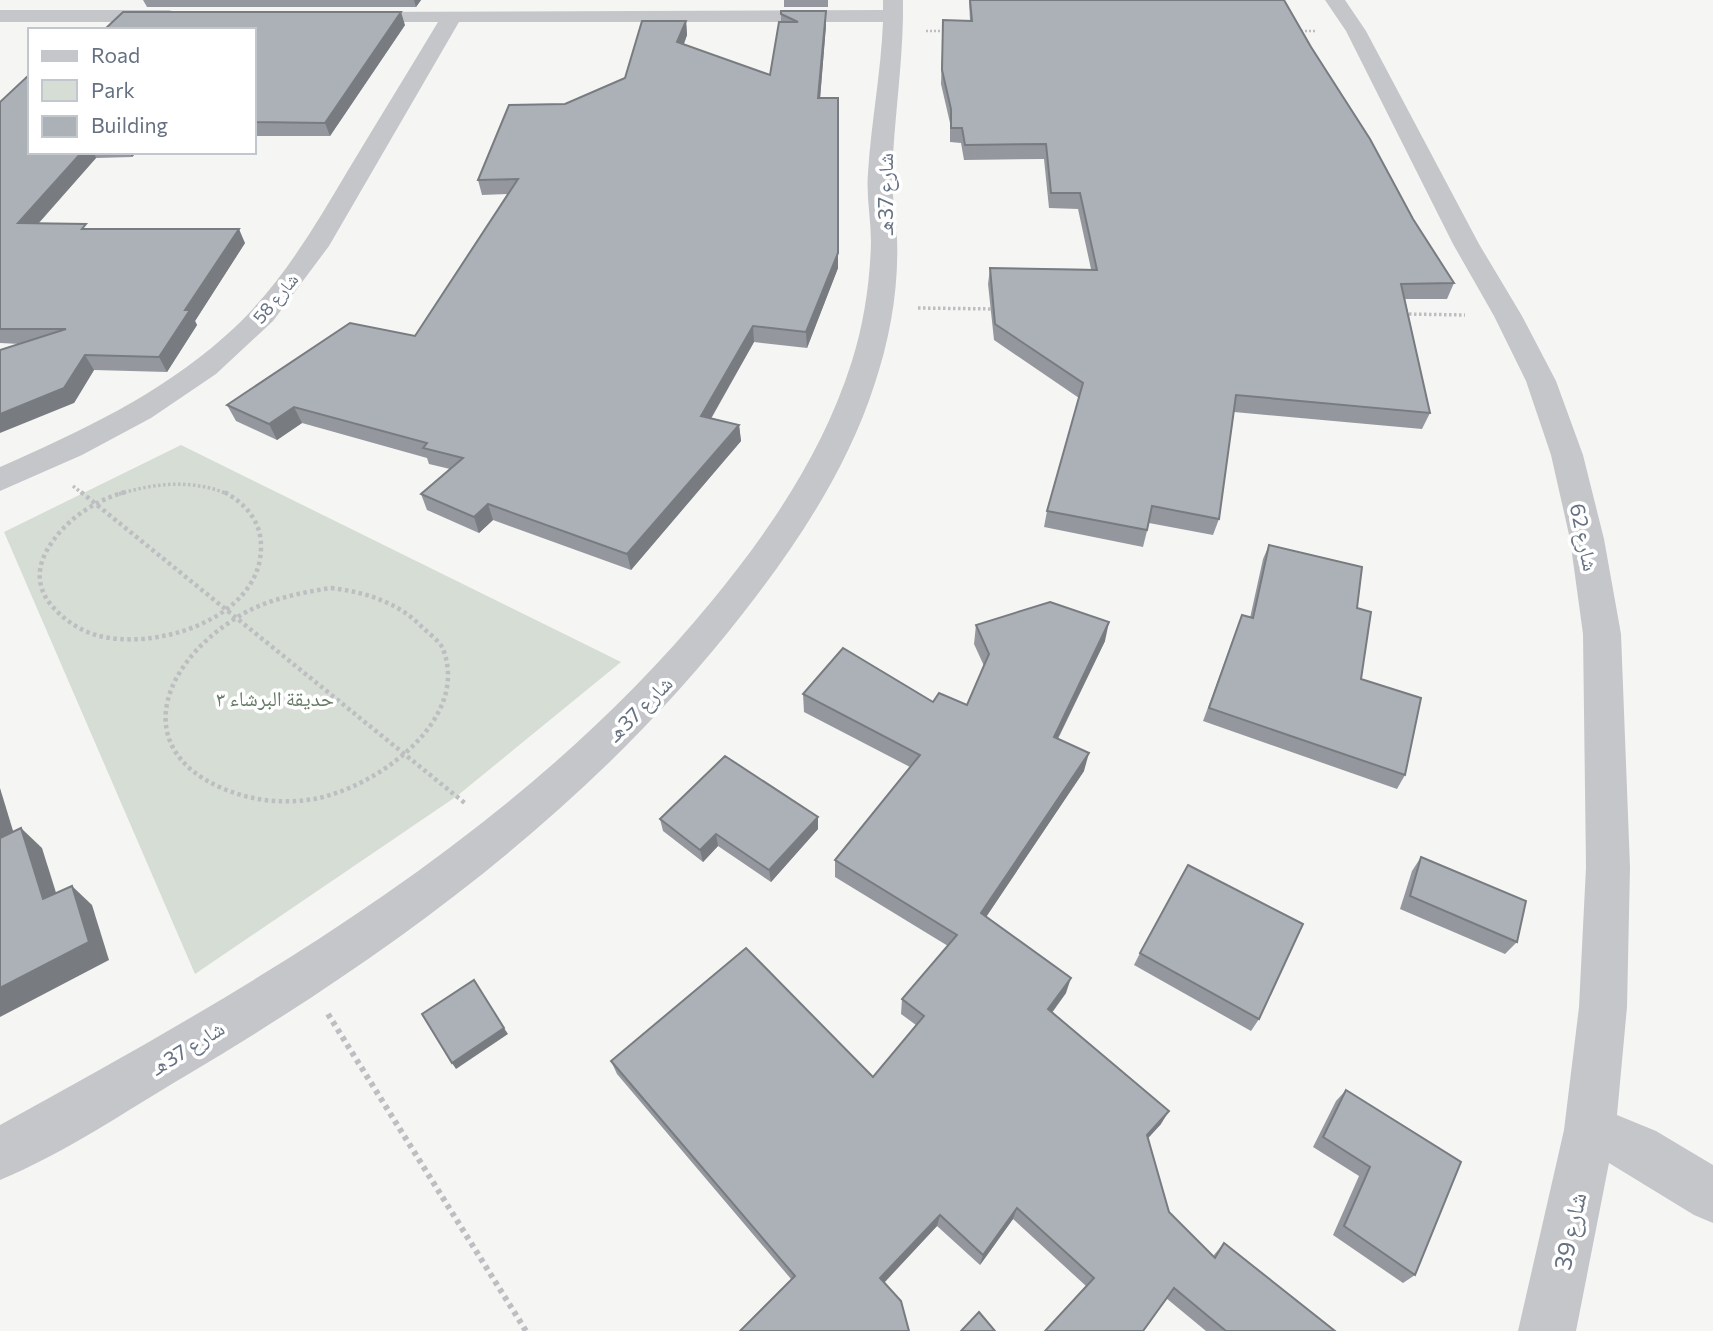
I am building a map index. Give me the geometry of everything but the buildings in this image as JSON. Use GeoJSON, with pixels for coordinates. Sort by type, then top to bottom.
{"type":"FeatureCollection","features":[{"type":"Feature","properties":{"kind":"street","name":"شارع 62"},"geometry":{"type":"LineString","coordinates":[[1335,0],[1356,31],[1466,244],[1508,316],[1541,381],[1567,455],[1587,539],[1602,634],[1608,867],[1603,1007],[1590,1130]]}},
{"type":"Feature","properties":{"kind":"street"},"geometry":{"type":"LineString","coordinates":[[5,25],[30,16],[192,16]]}},
{"type":"Feature","properties":{"kind":"street"},"geometry":{"type":"LineString","coordinates":[[329,16],[893,16]]}},
{"type":"Feature","properties":{"kind":"street","name":"شارع 58"},"geometry":{"type":"LineString","coordinates":[[0,480],[110,428],[183,383],[222,353],[262,316],[294,278],[323,235],[452,16]]}},
{"type":"Feature","properties":{"kind":"street","name":"شارع 37هـ"},"geometry":{"type":"LineString","coordinates":[[0,1154],[136,1079],[404,908],[502,833],[581,765],[644,705],[705,637],[780,539],[830,455],[868,358],[878,308],[884,244],[880,179],[893,16]]}},
{"type":"Feature","properties":{"kind":"street"},"geometry":{"type":"LineString","coordinates":[[1590,1130],[1638,1149],[1713,1196]]}},
{"type":"Feature","properties":{"kind":"street","name":"شارع 39"},"geometry":{"type":"LineString","coordinates":[[1547,1331],[1590,1130]]}},
{"type":"Feature","properties":{"kind":"path"},"geometry":{"type":"LineString","coordinates":[[893,16],[948,31]]}},
{"type":"Feature","properties":{"kind":"path"},"geometry":{"type":"LineString","coordinates":[[1288,31],[1356,31]]}},
{"type":"Feature","properties":{"kind":"path"},"geometry":{"type":"LineString","coordinates":[[878,308],[1002,309]]}},
{"type":"Feature","properties":{"kind":"path"},"geometry":{"type":"LineString","coordinates":[[1399,314],[1508,316]]}},
{"type":"Feature","properties":{"kind":"path"},"geometry":{"type":"LineString","coordinates":[[43,461],[502,833]]}},
{"type":"Feature","properties":{"kind":"path"},"geometry":{"type":"LineString","coordinates":[[172,483],[202,485],[227,494],[246,509],[261,529],[264,552],[254,580],[229,611],[182,630],[137,639],[97,636],[72,625],[48,606],[37,583],[41,557],[61,532],[95,504],[133,490],[172,483]]}},
{"type":"Feature","properties":{"kind":"path"},"geometry":{"type":"LineString","coordinates":[[331,588],[357,591],[380,598],[424,623],[439,640],[447,660],[448,684],[444,706],[429,729],[406,755],[376,777],[339,793],[300,802],[263,802],[230,794],[202,778],[180,759],[166,734],[165,712],[169,688],[179,668],[203,642],[236,618],[265,604],[298,593],[331,588]]}},
{"type":"Feature","properties":{"kind":"path"},"geometry":{"type":"LineString","coordinates":[[304,974],[526,1331]]}},
{"type":"Feature","properties":{"kind":"green space","name":"حديقة البرشاء ٣"},"geometry":{"type":"Polygon","coordinates":[[[181,445],[621,662],[457,796],[195,974],[4,532],[181,445]]]}}]}
